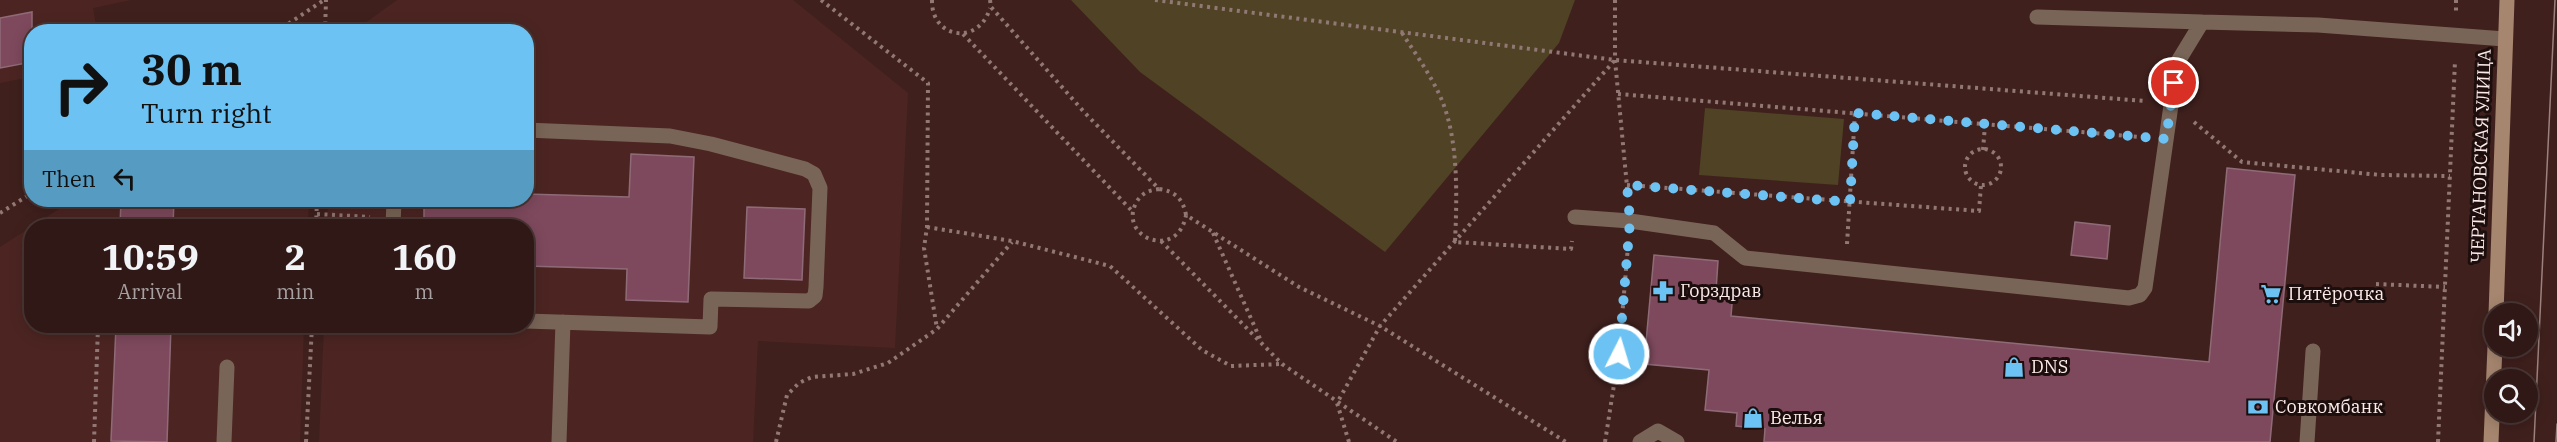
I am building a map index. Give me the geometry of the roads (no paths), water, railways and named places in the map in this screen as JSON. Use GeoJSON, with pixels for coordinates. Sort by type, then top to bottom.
{"type":"FeatureCollection","features":[{"type":"Feature","properties":{"kind":"main road","name":"ЧЕРТАНОВСКАЯ УЛИЦА"},"geometry":{"type":"LineString","coordinates":[[2496,303],[2507,0]]}},
{"type":"Feature","properties":{"kind":"main road"},"geometry":{"type":"LineString","coordinates":[[2492,442],[2495,357]]}},
{"type":"Feature","properties":{"kind":"lane"},"geometry":{"type":"LineString","coordinates":[[2037,17],[2318,25],[2505,39]]}},
{"type":"Feature","properties":{"kind":"lane"},"geometry":{"type":"LineString","coordinates":[[1575,217],[1630,221],[1714,233],[1745,258],[2129,298],[2140,295],[2145,288],[2177,63],[2202,22]]}},
{"type":"Feature","properties":{"kind":"lane"},"geometry":{"type":"LineString","coordinates":[[534,130],[646,135],[692,140],[806,169],[814,174],[820,188],[816,287],[815,296],[809,301],[711,299],[710,327],[534,321]]}},
{"type":"Feature","properties":{"kind":"lane"},"geometry":{"type":"LineString","coordinates":[[559,442],[563,322]]}},
{"type":"Feature","properties":{"kind":"lane"},"geometry":{"type":"LineString","coordinates":[[2307,442],[2313,351]]}},
{"type":"Feature","properties":{"kind":"lane"},"geometry":{"type":"LineString","coordinates":[[224,442],[227,367]]}},
{"type":"Feature","properties":{"kind":"lane"},"geometry":{"type":"LineString","coordinates":[[1640,442],[1658,431],[1677,442]]}},
{"type":"Feature","properties":{"kind":"tram line"},"geometry":{"type":"LineString","coordinates":[[2534,442],[2555,0]]}},
{"type":"Feature","properties":{"kind":"tram line"},"geometry":{"type":"LineString","coordinates":[[2556,442],[2557,424]]}},
{"type":"Feature","properties":{"kind":"place","name":"Горздрав"},"geometry":{"type":"Point","coordinates":[1663,291]}},
{"type":"Feature","properties":{"kind":"place","name":"Пятёрочка"},"geometry":{"type":"Point","coordinates":[2271,294]}},
{"type":"Feature","properties":{"kind":"place","name":"DNS"},"geometry":{"type":"Point","coordinates":[2014,367]}},
{"type":"Feature","properties":{"kind":"place","name":"Совкомбанк"},"geometry":{"type":"Point","coordinates":[2258,407]}},
{"type":"Feature","properties":{"kind":"place","name":"Велья"},"geometry":{"type":"Point","coordinates":[1753,418]}}]}
